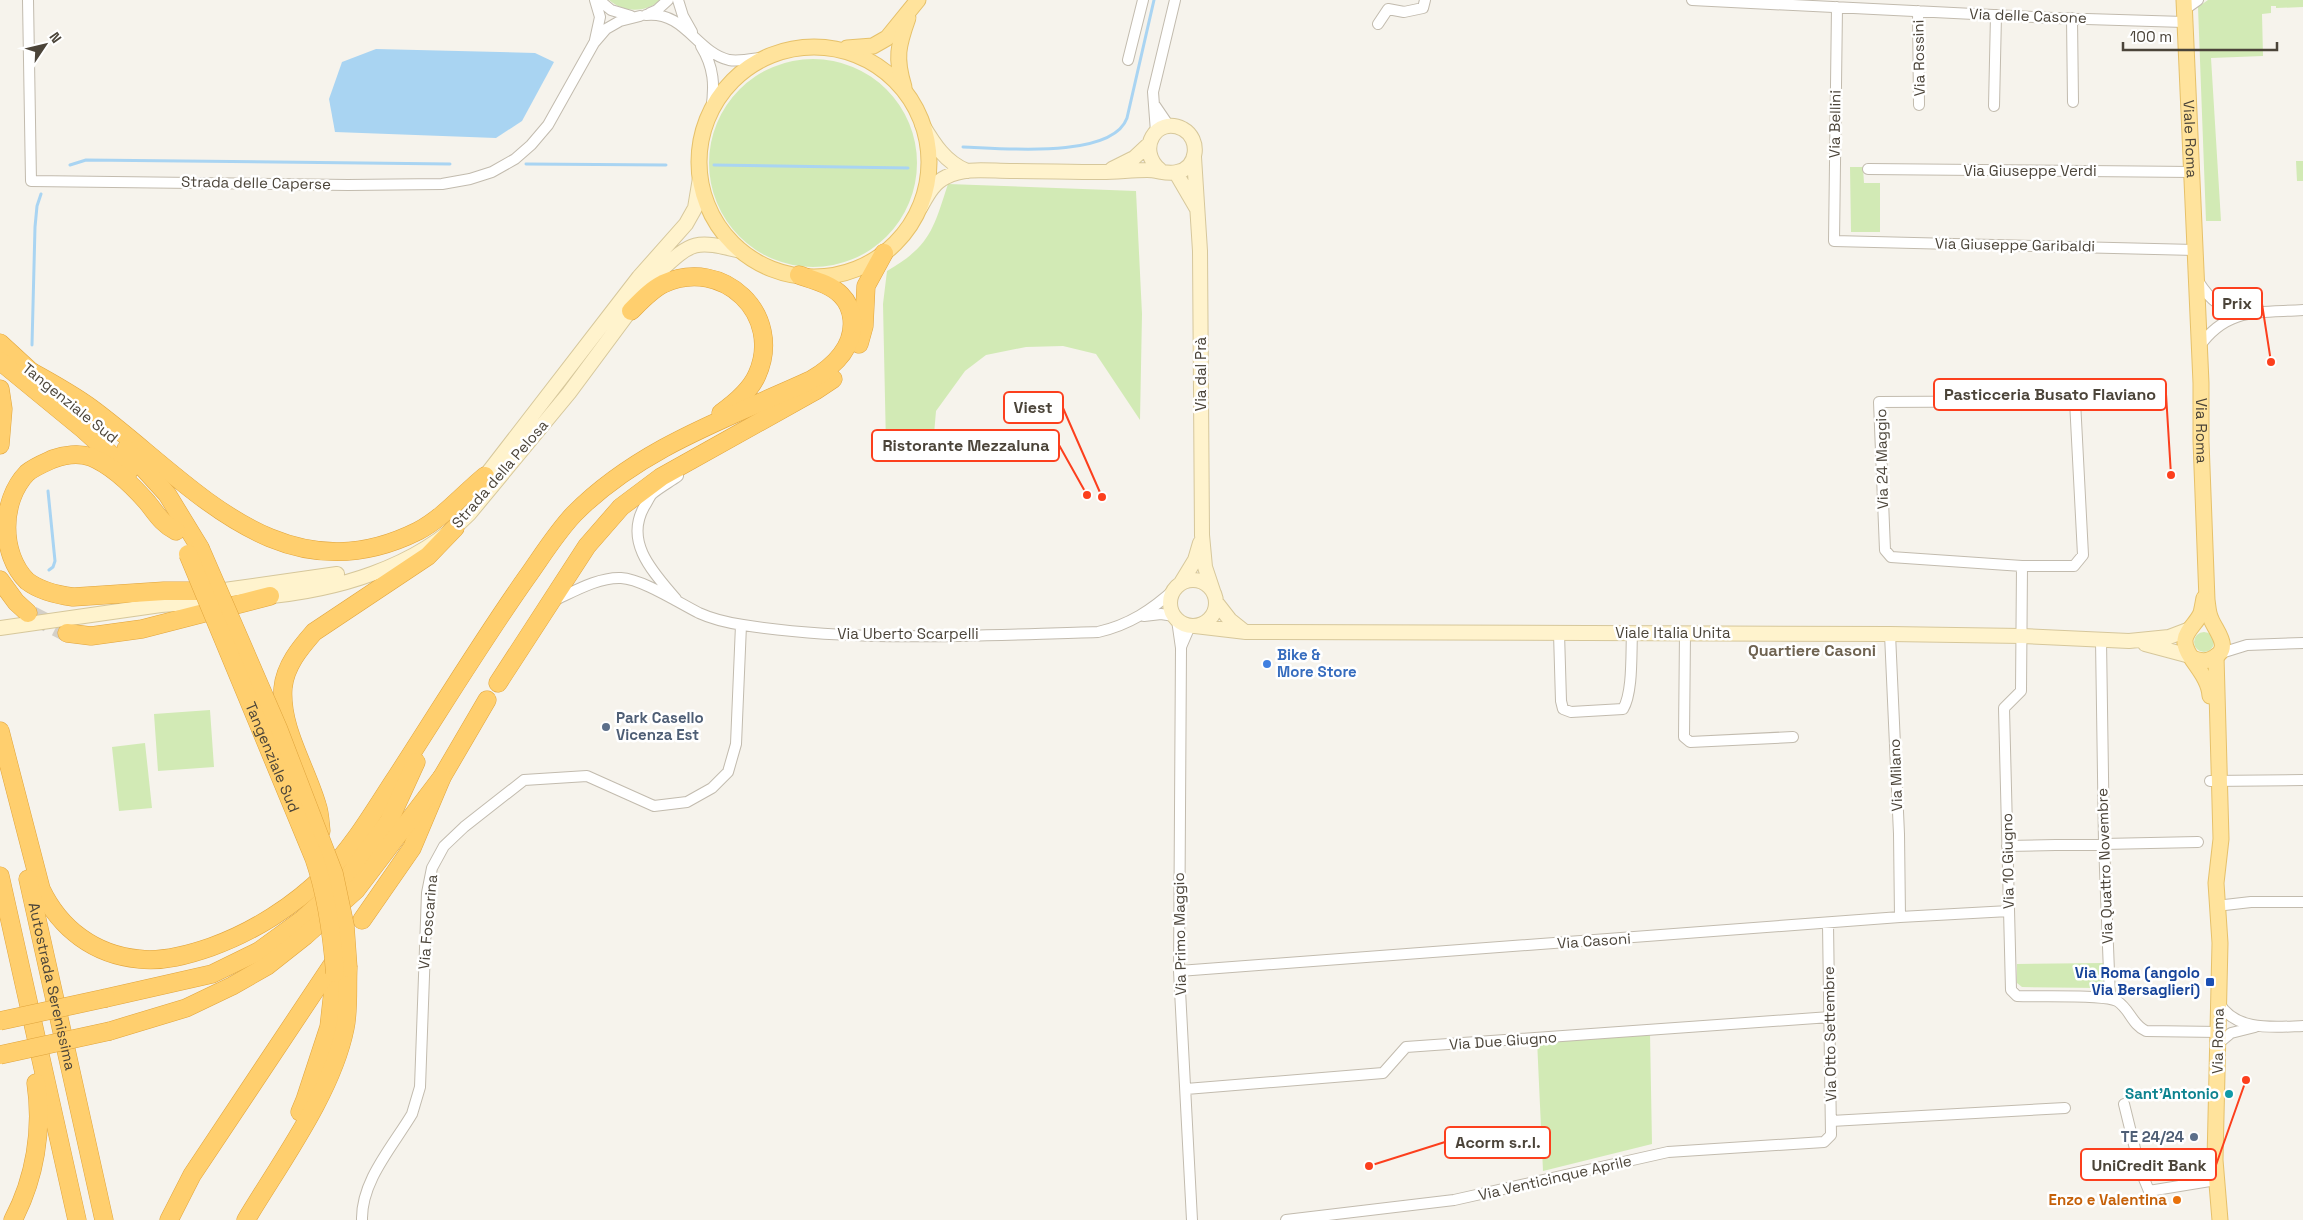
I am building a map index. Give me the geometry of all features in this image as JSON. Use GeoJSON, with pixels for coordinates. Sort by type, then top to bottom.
{"type":"FeatureCollection","features":[{"type":"Feature","properties":{"kind":"highway"},"geometry":{"type":"LineString","coordinates":[[498,683],[587,546],[621,507],[661,477],[815,391],[845,368],[858,348],[861,338],[866,286],[884,253]]}},
{"type":"Feature","properties":{"kind":"highway"},"geometry":{"type":"LineString","coordinates":[[0,731],[39,884],[53,910],[74,933],[102,950],[135,959],[155,960],[190,953],[237,936],[274,915],[326,874],[362,828],[482,641],[571,517],[601,488],[633,465],[694,432],[811,380],[831,367],[844,351],[852,332],[847,302],[831,288],[799,275]]}},
{"type":"Feature","properties":{"kind":"highway"},"geometry":{"type":"LineString","coordinates":[[631,311],[662,284],[679,278],[702,277],[724,283],[739,293],[749,303],[760,322],[764,338],[764,355],[757,376],[749,389],[736,402],[694,432]]}},
{"type":"Feature","properties":{"kind":"highway","name":"Tangenziale Sud"},"geometry":{"type":"LineString","coordinates":[[0,342],[30,371],[134,456],[167,494],[278,728],[322,839],[339,892],[345,926],[338,969]]}},
{"type":"Feature","properties":{"kind":"highway","name":"Tangenziale Sud"},"geometry":{"type":"LineString","coordinates":[[0,361],[114,455],[146,489],[176,531],[194,551],[314,858],[325,892],[338,969],[345,1028],[333,1070],[315,1106],[245,1220]]}},
{"type":"Feature","properties":{"kind":"highway"},"geometry":{"type":"LineString","coordinates":[[30,371],[90,407],[222,512],[248,529],[300,547],[330,551],[366,548],[391,542],[418,531],[437,519],[485,476]]}},
{"type":"Feature","properties":{"kind":"highway"},"geometry":{"type":"LineString","coordinates":[[0,389],[3,409],[0,445]]}},
{"type":"Feature","properties":{"kind":"highway"},"geometry":{"type":"LineString","coordinates":[[176,531],[159,519],[132,486],[110,467],[89,456],[62,456],[42,464],[26,474],[11,493],[3,515],[6,551],[14,566],[28,581],[43,590],[59,596],[214,591]]}},
{"type":"Feature","properties":{"kind":"highway"},"geometry":{"type":"LineString","coordinates":[[322,839],[318,807],[291,736],[285,710],[283,687],[290,666],[299,649],[314,632],[428,556],[455,528]]}},
{"type":"Feature","properties":{"kind":"highway"},"geometry":{"type":"LineString","coordinates":[[0,580],[16,602],[28,613]]}},
{"type":"Feature","properties":{"kind":"highway"},"geometry":{"type":"LineString","coordinates":[[68,633],[91,636],[142,629],[270,596]]}},
{"type":"Feature","properties":{"kind":"highway"},"geometry":{"type":"LineString","coordinates":[[0,1055],[110,1032],[186,1008],[232,986],[267,966],[305,936],[356,890],[442,777],[487,700]]}},
{"type":"Feature","properties":{"kind":"highway"},"geometry":{"type":"LineString","coordinates":[[0,1021],[212,974],[259,951],[303,919],[345,880],[389,821],[440,709]]}},
{"type":"Feature","properties":{"kind":"highway","name":"Autostrada Serenissima"},"geometry":{"type":"LineString","coordinates":[[0,752],[104,1220]]}},
{"type":"Feature","properties":{"kind":"highway"},"geometry":{"type":"LineString","coordinates":[[362,920],[412,848],[442,777]]}},
{"type":"Feature","properties":{"kind":"highway","name":"Autostrada Serenissima"},"geometry":{"type":"LineString","coordinates":[[0,876],[76,1220]]}},
{"type":"Feature","properties":{"kind":"highway"},"geometry":{"type":"LineString","coordinates":[[0,901],[36,1083],[39,1107],[38,1138],[32,1169],[13,1220]]}},
{"type":"Feature","properties":{"kind":"highway"},"geometry":{"type":"LineString","coordinates":[[169,1220],[192,1176],[338,969]]}},
{"type":"Feature","properties":{"kind":"main road"},"geometry":{"type":"LineString","coordinates":[[914,6],[899,45],[898,68],[905,92],[922,124],[928,142],[929,175],[920,208],[903,235],[884,253],[851,271],[824,276],[799,275],[771,268],[741,251],[714,219],[708,208],[700,178],[702,135],[711,110],[726,87],[736,77],[768,57],[788,50],[810,46],[843,49],[873,46],[887,38],[914,6]]}},
{"type":"Feature","properties":{"kind":"main road","name":"Viale Roma"},"geometry":{"type":"LineString","coordinates":[[2184,11],[2196,277]]}},
{"type":"Feature","properties":{"kind":"main road"},"geometry":{"type":"LineString","coordinates":[[843,49],[874,63],[905,92]]}},
{"type":"Feature","properties":{"kind":"main road","name":"Via Roma"},"geometry":{"type":"LineString","coordinates":[[2196,277],[2209,611],[2218,630],[2222,645],[2217,655],[2214,781]]}},
{"type":"Feature","properties":{"kind":"main road","name":"Via Roma"},"geometry":{"type":"LineString","coordinates":[[2208,585],[2201,612],[2184,641],[2191,657],[2203,673],[2209,691],[2208,714],[2221,839],[2216,906],[2220,935],[2216,1180],[2220,1220]]}},
{"type":"Feature","properties":{"kind":"main road"},"geometry":{"type":"LineString","coordinates":[[2191,628],[2202,623],[2218,630]]}},
{"type":"Feature","properties":{"kind":"main road"},"geometry":{"type":"LineString","coordinates":[[2191,657],[2203,661],[2217,655]]}},
{"type":"Feature","properties":{"kind":"street","name":"Strada delle Caperse"},"geometry":{"type":"LineString","coordinates":[[28,0],[32,181],[348,185],[442,184],[492,172],[515,159],[531,145],[548,125],[594,43],[606,30],[620,21],[657,10],[668,0]]}},
{"type":"Feature","properties":{"kind":"street","name":"Strada delle Caperse"},"geometry":{"type":"LineString","coordinates":[[594,43],[600,17],[595,0]]}},
{"type":"Feature","properties":{"kind":"street","name":"Strada delle Caperse"},"geometry":{"type":"LineString","coordinates":[[599,0],[612,10],[625,16],[666,16],[695,36],[710,50],[727,59],[736,61],[768,57]]}},
{"type":"Feature","properties":{"kind":"street","name":"Strada delle Caperse"},"geometry":{"type":"LineString","coordinates":[[678,0],[683,16],[706,54],[713,74],[714,87],[711,110]]}},
{"type":"Feature","properties":{"kind":"street"},"geometry":{"type":"LineString","coordinates":[[1128,60],[1143,0]]}},
{"type":"Feature","properties":{"kind":"street"},"geometry":{"type":"LineString","coordinates":[[1160,170],[1150,159],[1152,92],[1175,0]]}},
{"type":"Feature","properties":{"kind":"street"},"geometry":{"type":"LineString","coordinates":[[1378,24],[1388,9],[1404,12],[1423,8],[1425,0]]}},
{"type":"Feature","properties":{"kind":"street","name":"Via delle Casone"},"geometry":{"type":"LineString","coordinates":[[1692,0],[2072,18],[2184,11]]}},
{"type":"Feature","properties":{"kind":"street"},"geometry":{"type":"LineString","coordinates":[[2184,11],[2198,0]]}},
{"type":"Feature","properties":{"kind":"street","name":"Via Bellini"},"geometry":{"type":"LineString","coordinates":[[1834,241],[1837,7]]}},
{"type":"Feature","properties":{"kind":"street","name":"Via Rossini"},"geometry":{"type":"LineString","coordinates":[[1918,11],[1919,105]]}},
{"type":"Feature","properties":{"kind":"street"},"geometry":{"type":"LineString","coordinates":[[1994,106],[1996,15]]}},
{"type":"Feature","properties":{"kind":"street"},"geometry":{"type":"LineString","coordinates":[[2072,18],[2073,102]]}},
{"type":"Feature","properties":{"kind":"street"},"geometry":{"type":"LineString","coordinates":[[1153,103],[1169,126]]}},
{"type":"Feature","properties":{"kind":"street"},"geometry":{"type":"LineString","coordinates":[[922,124],[940,152],[955,165],[967,171]]}},
{"type":"Feature","properties":{"kind":"street"},"geometry":{"type":"LineString","coordinates":[[920,208],[928,193],[940,180],[967,171],[1104,172],[1160,170],[1176,173],[1187,168],[1194,157],[1196,149],[1190,134],[1177,126],[1169,126],[1152,138],[1134,158],[1104,172]]}},
{"type":"Feature","properties":{"kind":"street","name":"Via dal Prà"},"geometry":{"type":"LineString","coordinates":[[1194,157],[1199,214],[1202,535],[1206,573],[1215,598]]}},
{"type":"Feature","properties":{"kind":"street","name":"Via Giuseppe Verdi"},"geometry":{"type":"LineString","coordinates":[[1868,169],[2192,172]]}},
{"type":"Feature","properties":{"kind":"street","name":"Via dal Prà"},"geometry":{"type":"LineString","coordinates":[[1176,173],[1199,214]]}},
{"type":"Feature","properties":{"kind":"street","name":"Strada della Pelosa"},"geometry":{"type":"LineString","coordinates":[[161,605],[214,591],[346,573],[389,559],[430,534],[454,513],[485,476],[639,277],[686,224],[695,208],[700,178]]}},
{"type":"Feature","properties":{"kind":"street","name":"Via Giuseppe Garibaldi"},"geometry":{"type":"LineString","coordinates":[[1834,241],[2195,250]]}},
{"type":"Feature","properties":{"kind":"street","name":"Strada della Pelosa"},"geometry":{"type":"LineString","coordinates":[[4,628],[161,605],[270,596],[323,587],[371,575],[414,554],[455,528],[469,514],[563,400],[658,273],[675,256],[690,246],[703,243],[741,251]]}},
{"type":"Feature","properties":{"kind":"street"},"geometry":{"type":"LineString","coordinates":[[2196,277],[2212,301],[2224,308],[2244,314],[2303,310]]}},
{"type":"Feature","properties":{"kind":"street"},"geometry":{"type":"LineString","coordinates":[[2199,347],[2218,326],[2244,314]]}},
{"type":"Feature","properties":{"kind":"street","name":"Via 24 Maggio"},"geometry":{"type":"LineString","coordinates":[[2075,400],[2083,555],[2074,566],[2022,566],[1891,557],[1885,550],[1879,402],[2075,400]]}},
{"type":"Feature","properties":{"kind":"street","name":"Via Uberto Scarpelli"},"geometry":{"type":"LineString","coordinates":[[680,603],[654,573],[644,558],[637,541],[637,525],[640,514],[652,494],[743,432]]}},
{"type":"Feature","properties":{"kind":"street","name":"Via dal Prà"},"geometry":{"type":"LineString","coordinates":[[1178,585],[1195,560],[1202,535]]}},
{"type":"Feature","properties":{"kind":"street"},"geometry":{"type":"LineString","coordinates":[[2022,566],[2022,636]]}},
{"type":"Feature","properties":{"kind":"street","name":"Via Uberto Scarpelli"},"geometry":{"type":"LineString","coordinates":[[550,602],[606,580],[620,578],[642,584],[702,615],[741,625],[827,633],[907,635],[1098,632],[1118,628],[1148,614],[1176,618]]}},
{"type":"Feature","properties":{"kind":"street"},"geometry":{"type":"LineString","coordinates":[[1215,598],[1212,615],[1208,620],[1193,626],[1176,618],[1170,607],[1170,600],[1178,585],[1188,580],[1203,583],[1215,598],[1233,624],[1246,632]]}},
{"type":"Feature","properties":{"kind":"street","name":"Via Uberto Scarpelli"},"geometry":{"type":"LineString","coordinates":[[1138,618],[1178,585]]}},
{"type":"Feature","properties":{"kind":"street","name":"Via Primo Maggio"},"geometry":{"type":"LineString","coordinates":[[1176,618],[1180,648],[1180,971],[1192,1220]]}},
{"type":"Feature","properties":{"kind":"street","name":"Via Foscarina"},"geometry":{"type":"LineString","coordinates":[[362,1220],[364,1202],[369,1186],[412,1114],[420,1086],[427,894],[432,868],[437,856],[454,836],[524,780],[587,776],[654,806],[687,802],[712,788],[728,772],[736,744],[741,625]]}},
{"type":"Feature","properties":{"kind":"street","name":"Viale Italia Unita"},"geometry":{"type":"LineString","coordinates":[[1193,626],[1246,632],[1890,634],[2022,636],[2129,641],[2169,637],[2191,628]]}},
{"type":"Feature","properties":{"kind":"street","name":"Via Primo Maggio"},"geometry":{"type":"LineString","coordinates":[[1180,648],[1193,626]]}},
{"type":"Feature","properties":{"kind":"street"},"geometry":{"type":"LineString","coordinates":[[2218,630],[2229,639],[2247,645]]}},
{"type":"Feature","properties":{"kind":"street"},"geometry":{"type":"LineString","coordinates":[[1559,633],[1561,701],[1563,709],[1571,712],[1623,709],[1627,703],[1632,633]]}},
{"type":"Feature","properties":{"kind":"street"},"geometry":{"type":"LineString","coordinates":[[1685,633],[1684,737],[1690,742],[1792,737]]}},
{"type":"Feature","properties":{"kind":"street","name":"Via Milano"},"geometry":{"type":"LineString","coordinates":[[1890,634],[1899,834],[1900,917]]}},
{"type":"Feature","properties":{"kind":"street","name":"Via 10 Giugno"},"geometry":{"type":"LineString","coordinates":[[2022,636],[2020,692],[2004,708],[2011,990],[2017,996],[2110,998]]}},
{"type":"Feature","properties":{"kind":"street","name":"Via Quattro Novembre"},"geometry":{"type":"LineString","coordinates":[[2101,640],[2104,843],[2110,998]]}},
{"type":"Feature","properties":{"kind":"street","name":"Viale Italia Unita"},"geometry":{"type":"LineString","coordinates":[[2129,641],[2191,657]]}},
{"type":"Feature","properties":{"kind":"street"},"geometry":{"type":"LineString","coordinates":[[2217,655],[2247,645],[2303,643]]}},
{"type":"Feature","properties":{"kind":"street"},"geometry":{"type":"LineString","coordinates":[[2214,781],[2303,780]]}},
{"type":"Feature","properties":{"kind":"street"},"geometry":{"type":"LineString","coordinates":[[2007,846],[2198,842]]}},
{"type":"Feature","properties":{"kind":"street"},"geometry":{"type":"LineString","coordinates":[[2216,906],[2252,902],[2303,902]]}},
{"type":"Feature","properties":{"kind":"street","name":"Via Casoni"},"geometry":{"type":"LineString","coordinates":[[1180,971],[1828,924],[1900,917],[2009,911]]}},
{"type":"Feature","properties":{"kind":"street","name":"Via Otto Settembre"},"geometry":{"type":"LineString","coordinates":[[1824,1142],[1831,1135],[1828,924]]}},
{"type":"Feature","properties":{"kind":"street"},"geometry":{"type":"LineString","coordinates":[[2110,998],[2126,1008],[2138,1026],[2146,1031],[2219,1038],[2258,1026]]}},
{"type":"Feature","properties":{"kind":"street"},"geometry":{"type":"LineString","coordinates":[[2219,1002],[2230,1015],[2246,1023],[2270,1027],[2303,1026]]}},
{"type":"Feature","properties":{"kind":"street","name":"Via Due Giugno"},"geometry":{"type":"LineString","coordinates":[[1186,1089],[1383,1073],[1406,1047],[1830,1017]]}},
{"type":"Feature","properties":{"kind":"street"},"geometry":{"type":"LineString","coordinates":[[2124,1104],[2140,1170],[2148,1191],[2216,1180]]}},
{"type":"Feature","properties":{"kind":"street"},"geometry":{"type":"LineString","coordinates":[[1831,1121],[2065,1108]]}},
{"type":"Feature","properties":{"kind":"street","name":"Via Venticinque Aprile"},"geometry":{"type":"LineString","coordinates":[[1286,1220],[1454,1200],[1668,1152],[1824,1142]]}},
{"type":"Feature","properties":{"kind":"green space"},"geometry":{"type":"Polygon","coordinates":[[[609,0],[661,0],[648,7],[635,10],[621,7],[609,0]]]}},
{"type":"Feature","properties":{"kind":"green space"},"geometry":{"type":"Polygon","coordinates":[[[2208,0],[2303,0],[2303,7],[2276,8],[2276,6],[2271,6],[2271,13],[2262,14],[2263,56],[2211,58],[2221,221],[2206,221],[2198,7],[2208,0]]]}},
{"type":"Feature","properties":{"kind":"green space"},"geometry":{"type":"Polygon","coordinates":[[[803,59],[823,59],[843,63],[862,71],[887,89],[900,105],[909,123],[917,153],[913,193],[909,203],[900,221],[887,237],[871,250],[843,263],[823,267],[803,267],[783,263],[764,255],[747,244],[732,229],[721,212],[713,193],[709,173],[709,153],[713,133],[721,114],[732,97],[747,82],[764,71],[783,63],[803,59]]]}},
{"type":"Feature","properties":{"kind":"green space"},"geometry":{"type":"Polygon","coordinates":[[[2296,161],[2303,161],[2303,181],[2297,181],[2296,161]]]}},
{"type":"Feature","properties":{"kind":"green space"},"geometry":{"type":"Polygon","coordinates":[[[1850,167],[1863,167],[1864,183],[1880,183],[1880,232],[1851,232],[1850,167]]]}},
{"type":"Feature","properties":{"kind":"green space"},"geometry":{"type":"Polygon","coordinates":[[[948,184],[1136,191],[1142,314],[1140,420],[1096,354],[1063,346],[1026,347],[986,355],[965,371],[936,411],[933,446],[886,446],[883,304],[887,271],[921,245],[933,225],[948,184]]]}},
{"type":"Feature","properties":{"kind":"green space"},"geometry":{"type":"Polygon","coordinates":[[[2200,632],[2208,632],[2214,638],[2214,646],[2208,652],[2200,652],[2194,646],[2194,638],[2200,632]]]}},
{"type":"Feature","properties":{"kind":"green space"},"geometry":{"type":"Polygon","coordinates":[[[210,710],[214,767],[158,771],[154,714],[210,710]]]}},
{"type":"Feature","properties":{"kind":"green space"},"geometry":{"type":"Polygon","coordinates":[[[145,743],[152,808],[119,811],[112,747],[145,743]]]}},
{"type":"Feature","properties":{"kind":"green space"},"geometry":{"type":"Polygon","coordinates":[[[2104,963],[2105,983],[2099,988],[2022,987],[2017,983],[2017,964],[2104,963]]]}},
{"type":"Feature","properties":{"kind":"green space"},"geometry":{"type":"Polygon","coordinates":[[[1650,1033],[1652,1144],[1543,1171],[1537,1040],[1650,1033]]]}},
{"type":"Feature","properties":{"kind":"water"},"geometry":{"type":"Polygon","coordinates":[[[376,49],[535,53],[554,62],[522,121],[496,138],[335,132],[329,99],[342,62],[376,49]]]}},
{"type":"Feature","properties":{"kind":"waterway"},"geometry":{"type":"LineString","coordinates":[[963,147],[1053,149],[1078,146],[1100,140],[1117,131],[1127,118],[1154,0]]}},
{"type":"Feature","properties":{"kind":"waterway"},"geometry":{"type":"LineString","coordinates":[[70,165],[86,160],[450,164]]}},
{"type":"Feature","properties":{"kind":"waterway"},"geometry":{"type":"LineString","coordinates":[[526,164],[666,165]]}},
{"type":"Feature","properties":{"kind":"waterway"},"geometry":{"type":"LineString","coordinates":[[714,165],[908,168]]}},
{"type":"Feature","properties":{"kind":"waterway"},"geometry":{"type":"LineString","coordinates":[[32,345],[35,227],[37,206],[41,194]]}},
{"type":"Feature","properties":{"kind":"waterway"},"geometry":{"type":"LineString","coordinates":[[48,491],[55,561],[53,567],[49,570]]}},
{"type":"Feature","properties":{"kind":"tunnel"},"geometry":{"type":"LineString","coordinates":[[32,615],[67,633]]}},
{"type":"Feature","properties":{"kind":"place","name":"Prix"},"geometry":{"type":"Point","coordinates":[2271,362]}},
{"type":"Feature","properties":{"kind":"place","name":"Pasticceria Busato Flaviano"},"geometry":{"type":"Point","coordinates":[2171,475]}},
{"type":"Feature","properties":{"kind":"place","name":"Ristorante Mezzaluna"},"geometry":{"type":"Point","coordinates":[1087,495]}},
{"type":"Feature","properties":{"kind":"place","name":"Viest"},"geometry":{"type":"Point","coordinates":[1102,497]}},
{"type":"Feature","properties":{"kind":"place","name":"Bike & More Store"},"geometry":{"type":"Point","coordinates":[1267,664]}},
{"type":"Feature","properties":{"kind":"place","name":"Park Casello Vicenza Est"},"geometry":{"type":"Point","coordinates":[606,727]}},
{"type":"Feature","properties":{"kind":"place","name":"Via Roma (angolo Via Bersaglieri)"},"geometry":{"type":"Point","coordinates":[2210,982]}},
{"type":"Feature","properties":{"kind":"place","name":"UniCredit Bank"},"geometry":{"type":"Point","coordinates":[2246,1080]}},
{"type":"Feature","properties":{"kind":"place","name":"Sant'Antonio"},"geometry":{"type":"Point","coordinates":[2229,1094]}},
{"type":"Feature","properties":{"kind":"place","name":"TE 24/24"},"geometry":{"type":"Point","coordinates":[2194,1137]}},
{"type":"Feature","properties":{"kind":"place","name":"Acorm s.r.l."},"geometry":{"type":"Point","coordinates":[1369,1166]}},
{"type":"Feature","properties":{"kind":"place","name":"Enzo e Valentina"},"geometry":{"type":"Point","coordinates":[2177,1200]}},
{"type":"Feature","properties":{"kind":"district","name":"Quartiere Casoni"},"geometry":{"type":"Point","coordinates":[1812,650]}}]}
